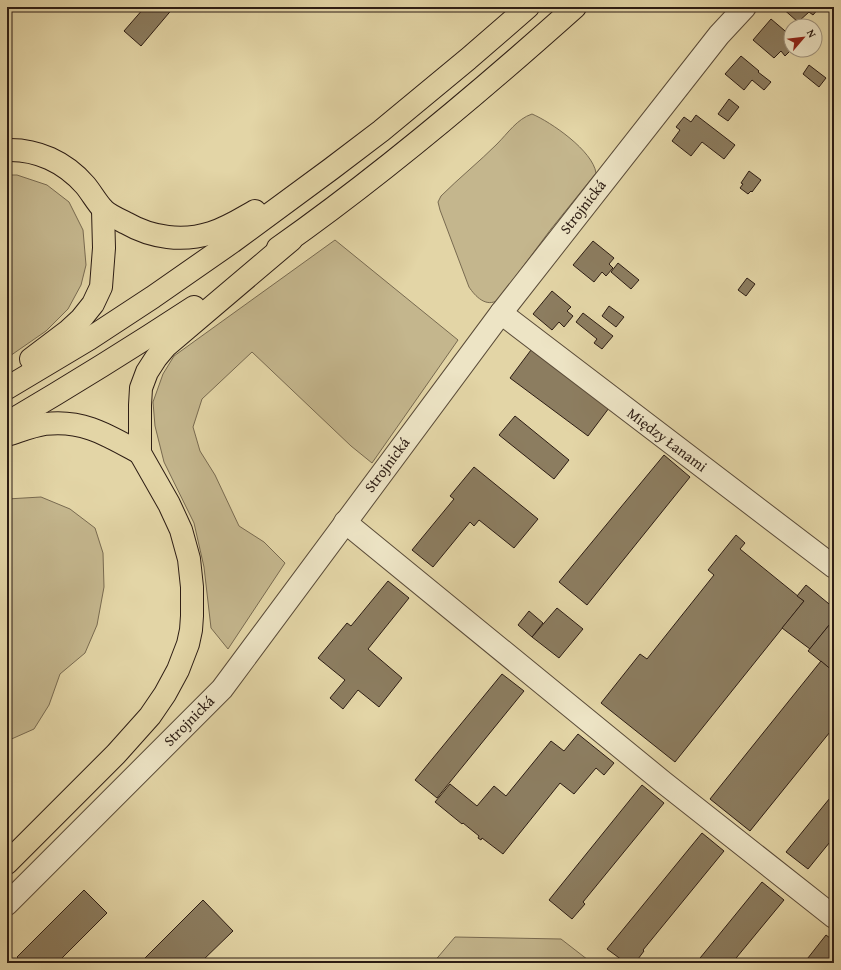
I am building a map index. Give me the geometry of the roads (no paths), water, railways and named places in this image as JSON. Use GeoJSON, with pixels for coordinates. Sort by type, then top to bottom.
{"type":"FeatureCollection","features":[{"type":"Feature","properties":{"kind":"highway"},"geometry":{"type":"LineString","coordinates":[[7,388],[89,339],[232,242],[331,169],[427,93],[528,7]]}},
{"type":"Feature","properties":{"kind":"highway"},"geometry":{"type":"LineString","coordinates":[[7,423],[130,349],[212,296],[291,240],[444,120],[575,7]]}},
{"type":"Feature","properties":{"kind":"highway"},"geometry":{"type":"LineString","coordinates":[[7,150],[31,151],[46,156],[74,174],[85,185],[103,210],[130,226],[159,236],[182,239],[212,233],[223,228],[331,169]]}},
{"type":"Feature","properties":{"kind":"highway"},"geometry":{"type":"LineString","coordinates":[[7,377],[68,331],[82,319],[93,304],[101,287],[104,248],[103,210]]}},
{"type":"Feature","properties":{"kind":"highway"},"geometry":{"type":"LineString","coordinates":[[7,862],[116,754],[150,716],[165,694],[178,670],[188,644],[192,616],[192,587],[189,559],[181,530],[169,504],[140,453],[141,388],[147,372],[166,346],[291,240]]}},
{"type":"Feature","properties":{"kind":"highway"},"geometry":{"type":"LineString","coordinates":[[7,435],[26,428],[45,424],[62,423],[79,425],[95,429],[111,436],[140,453]]}},
{"type":"Feature","properties":{"kind":"street","name":"Strojnická"},"geometry":{"type":"LineString","coordinates":[[7,904],[222,689],[501,313],[714,41],[745,7]]}},
{"type":"Feature","properties":{"kind":"street","name":"Między Łanami"},"geometry":{"type":"LineString","coordinates":[[501,313],[834,567]]}},
{"type":"Feature","properties":{"kind":"street"},"geometry":{"type":"LineString","coordinates":[[345,522],[663,782],[834,917]]}}]}
